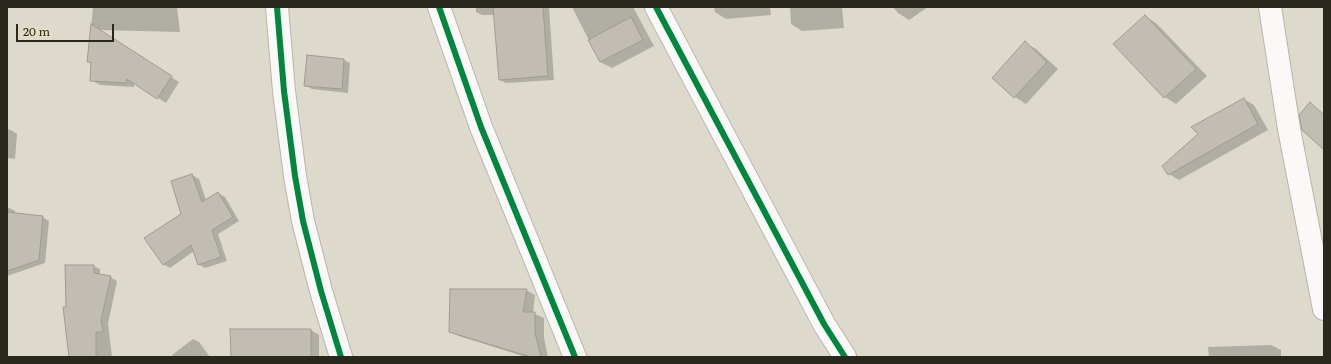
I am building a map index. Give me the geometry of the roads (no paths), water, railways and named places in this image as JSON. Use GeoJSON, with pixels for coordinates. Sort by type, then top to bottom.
{"type":"FeatureCollection","features":[{"type":"Feature","properties":{"kind":"street"},"geometry":{"type":"LineString","coordinates":[[277,7],[284,91],[295,176],[302,214],[321,291],[341,357]]}},
{"type":"Feature","properties":{"kind":"street"},"geometry":{"type":"LineString","coordinates":[[439,7],[481,127],[576,357]]}},
{"type":"Feature","properties":{"kind":"street"},"geometry":{"type":"LineString","coordinates":[[656,7],[824,324],[845,357]]}},
{"type":"Feature","properties":{"kind":"street"},"geometry":{"type":"LineString","coordinates":[[1270,7],[1289,129],[1324,309]]}}]}
